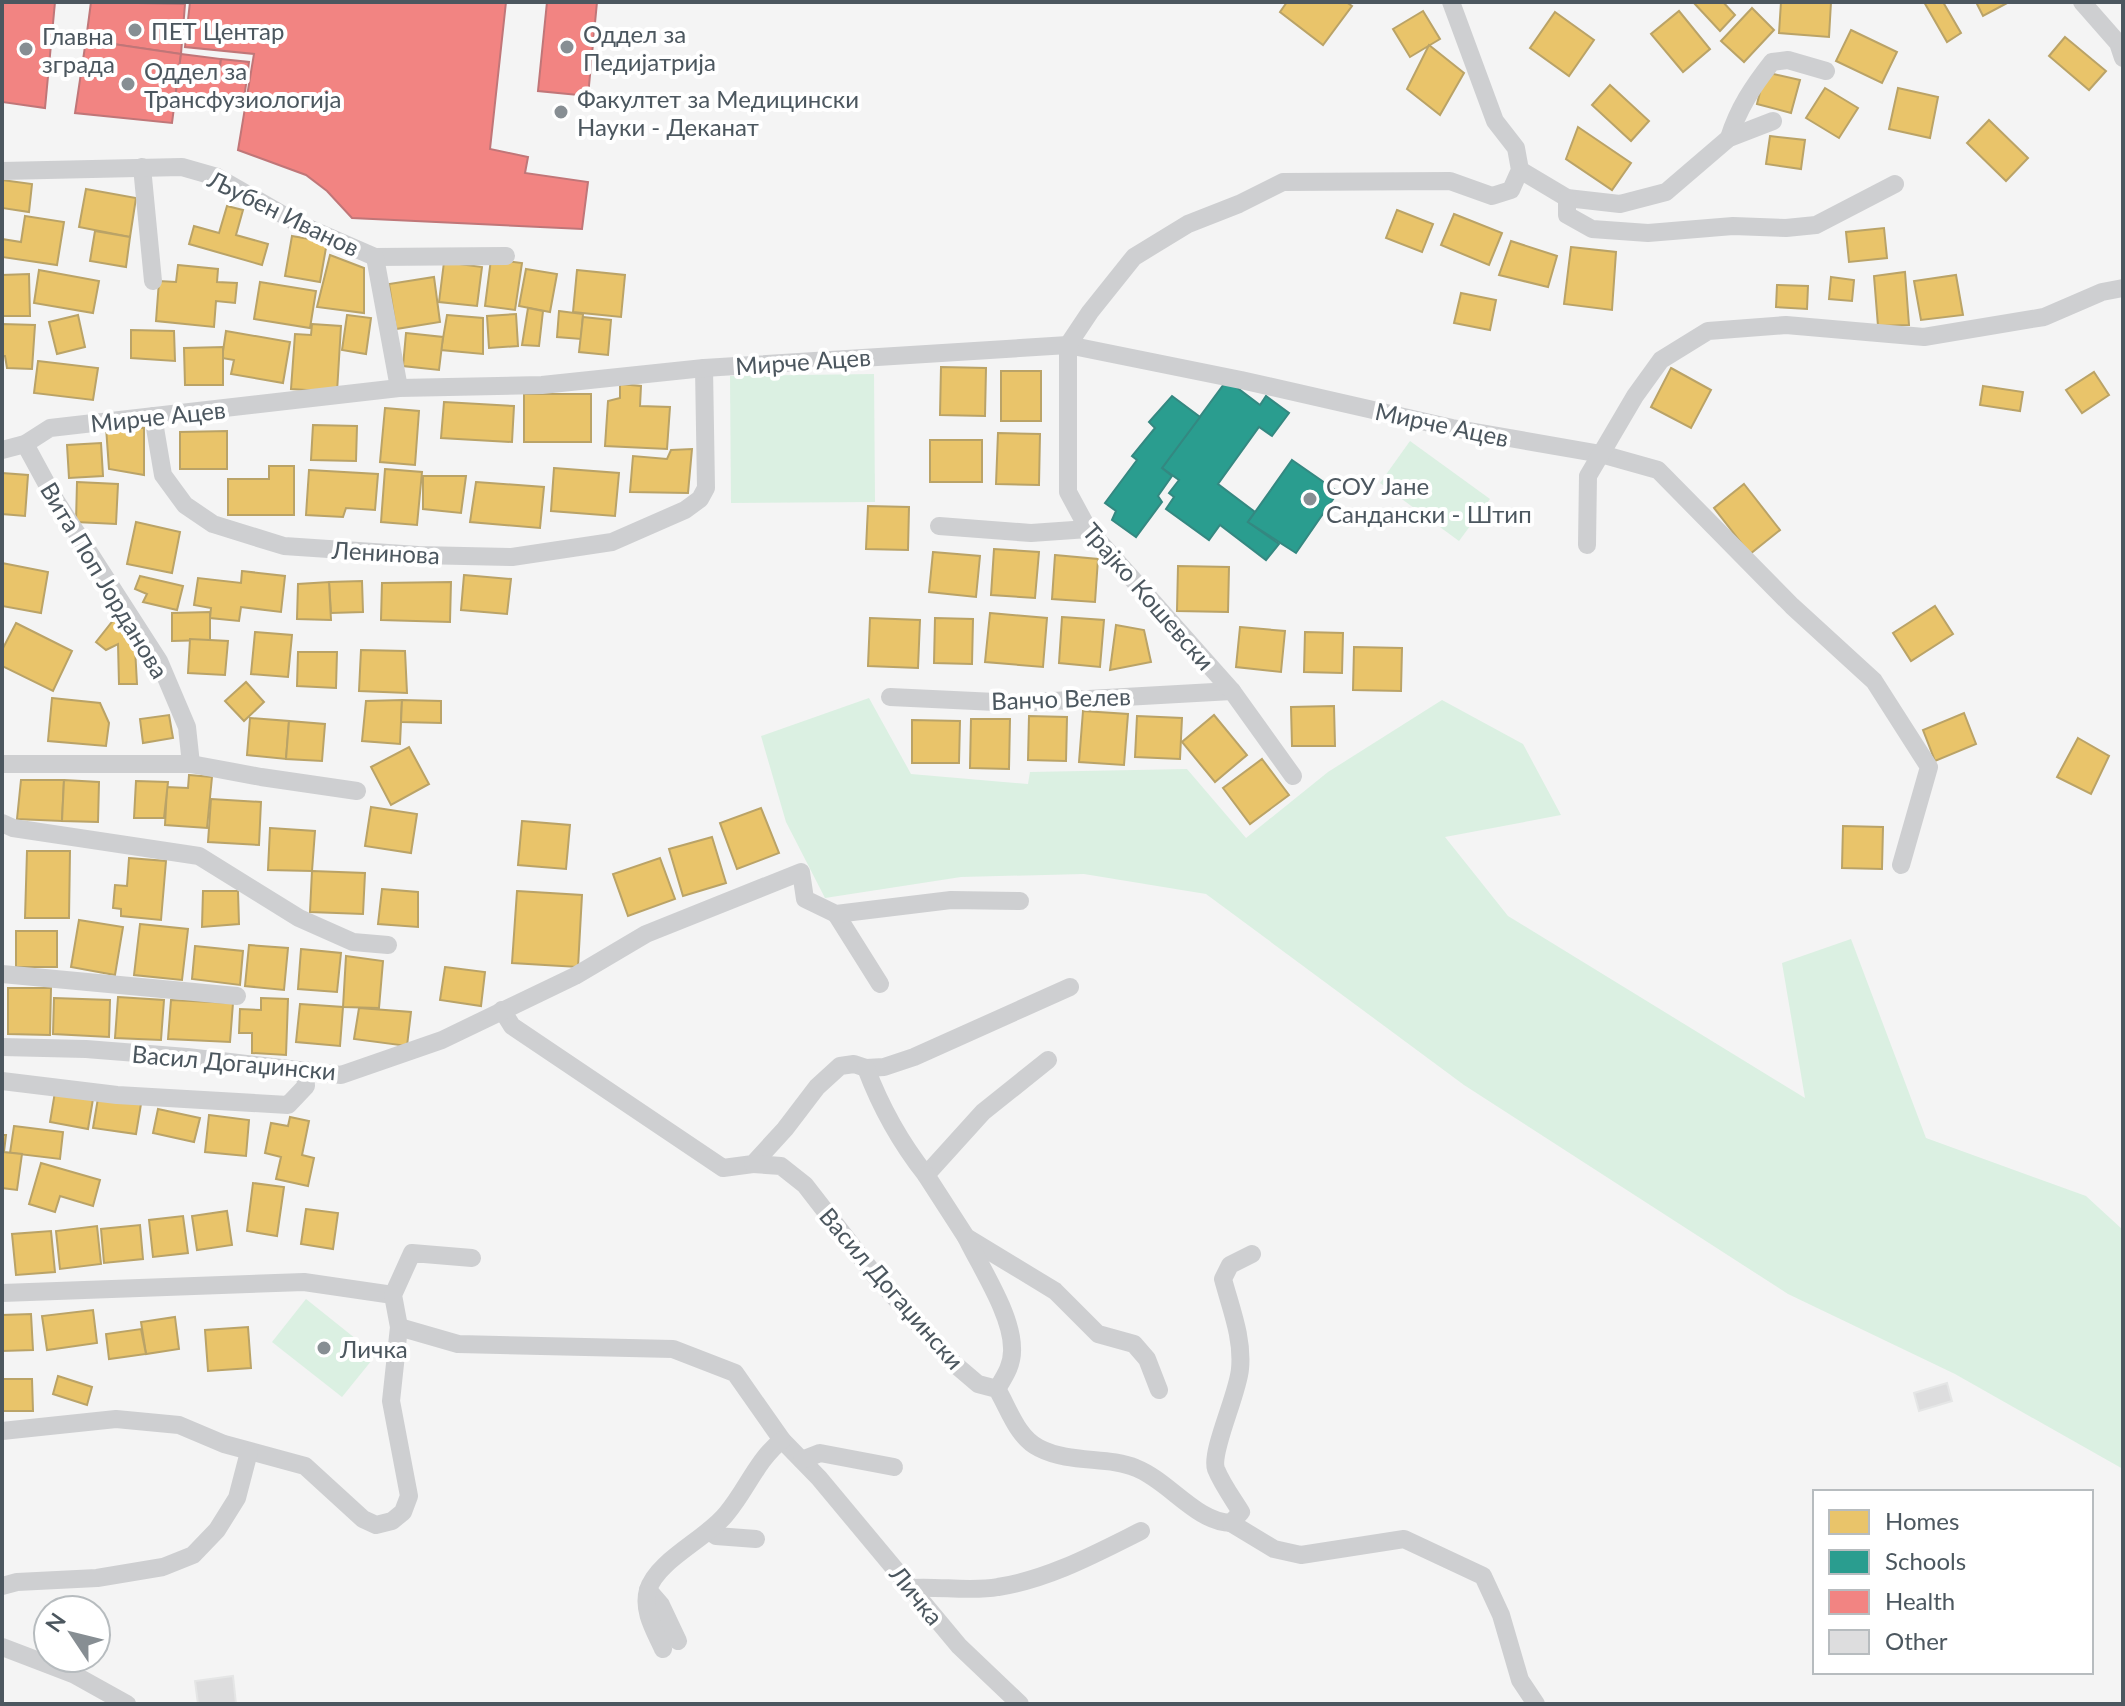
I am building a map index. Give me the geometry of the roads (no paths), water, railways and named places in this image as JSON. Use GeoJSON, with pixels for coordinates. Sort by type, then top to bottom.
{"type":"FeatureCollection","features":[{"type":"Feature","properties":{"kind":"street"},"geometry":{"type":"LineString","coordinates":[[1068,345],[1134,257],[1188,224],[1283,182],[1450,181],[1492,196],[1511,190],[1520,170],[1516,148],[1495,121],[1451,2]]}},
{"type":"Feature","properties":{"kind":"street"},"geometry":{"type":"LineString","coordinates":[[2082,2],[2118,43],[2123,58]]}},
{"type":"Feature","properties":{"kind":"street"},"geometry":{"type":"LineString","coordinates":[[1729,138],[1735,119],[1754,85],[1772,62],[1788,60],[1826,71]]}},
{"type":"Feature","properties":{"kind":"street"},"geometry":{"type":"LineString","coordinates":[[1520,170],[1567,198],[1620,204],[1666,192],[1729,138],[1773,121]]}},
{"type":"Feature","properties":{"kind":"street"},"geometry":{"type":"LineString","coordinates":[[142,167],[153,281]]}},
{"type":"Feature","properties":{"kind":"street","name":"Љубен Иванов"},"geometry":{"type":"LineString","coordinates":[[2,171],[182,167],[217,177],[299,224],[375,257],[506,256]]}},
{"type":"Feature","properties":{"kind":"street"},"geometry":{"type":"LineString","coordinates":[[1567,198],[1567,215],[1592,229],[1648,233],[1733,226],[1786,228],[1816,225],[1895,184]]}},
{"type":"Feature","properties":{"kind":"street","name":"Љубен Иванов"},"geometry":{"type":"LineString","coordinates":[[375,257],[399,388]]}},
{"type":"Feature","properties":{"kind":"street"},"geometry":{"type":"LineString","coordinates":[[1587,545],[1588,476],[1635,396],[1661,360],[1708,331],[1786,325],[1924,337],[2044,317],[2102,292],[2123,288]]}},
{"type":"Feature","properties":{"kind":"street","name":"Мирче Ацев"},"geometry":{"type":"LineString","coordinates":[[25,444],[50,428],[399,388],[542,385],[704,368],[1068,345],[1452,428],[1601,454],[1658,470],[1792,606],[1874,681],[1929,767],[1901,865]]}},
{"type":"Feature","properties":{"kind":"street","name":"Трајко Кошевски"},"geometry":{"type":"LineString","coordinates":[[1068,345],[1068,492],[1088,529],[1232,691],[1293,776]]}},
{"type":"Feature","properties":{"kind":"street","name":"Ленинова"},"geometry":{"type":"LineString","coordinates":[[153,416],[163,475],[185,505],[213,524],[284,546],[418,555],[512,557],[612,542],[685,510],[700,499],[706,488],[704,368]]}},
{"type":"Feature","properties":{"kind":"street"},"geometry":{"type":"LineString","coordinates":[[2,441],[25,444]]}},
{"type":"Feature","properties":{"kind":"street"},"geometry":{"type":"LineString","coordinates":[[2,450],[25,444]]}},
{"type":"Feature","properties":{"kind":"street","name":"Вита Поп Јорданова"},"geometry":{"type":"LineString","coordinates":[[25,444],[56,501],[159,661],[187,727],[191,764]]}},
{"type":"Feature","properties":{"kind":"street"},"geometry":{"type":"LineString","coordinates":[[939,526],[1031,533],[1088,529]]}},
{"type":"Feature","properties":{"kind":"street","name":"Ванчо Велев"},"geometry":{"type":"LineString","coordinates":[[890,697],[1017,703],[1232,691]]}},
{"type":"Feature","properties":{"kind":"street"},"geometry":{"type":"LineString","coordinates":[[2,764],[191,764],[357,791]]}},
{"type":"Feature","properties":{"kind":"street"},"geometry":{"type":"LineString","coordinates":[[2,823],[13,828],[199,856],[299,918],[353,942],[388,945]]}},
{"type":"Feature","properties":{"kind":"street","name":"Васил Догаџински"},"geometry":{"type":"LineString","coordinates":[[2,1047],[86,1049],[341,1075],[442,1040],[575,976],[646,934],[801,872],[805,899],[836,914]]}},
{"type":"Feature","properties":{"kind":"street"},"geometry":{"type":"LineString","coordinates":[[880,984],[836,914],[951,900],[1020,901]]}},
{"type":"Feature","properties":{"kind":"street"},"geometry":{"type":"LineString","coordinates":[[2,974],[237,996]]}},
{"type":"Feature","properties":{"kind":"street"},"geometry":{"type":"LineString","coordinates":[[753,1164],[817,1087],[840,1066],[884,1067],[914,1057],[1070,987]]}},
{"type":"Feature","properties":{"kind":"street","name":"Васил Догаџински"},"geometry":{"type":"LineString","coordinates":[[502,1010],[512,1026],[723,1168],[753,1164],[781,1166],[805,1185],[874,1274],[951,1361],[978,1384],[997,1389]]}},
{"type":"Feature","properties":{"kind":"street"},"geometry":{"type":"LineString","coordinates":[[926,1175],[983,1112],[1048,1060]]}},
{"type":"Feature","properties":{"kind":"street"},"geometry":{"type":"LineString","coordinates":[[866,1068],[877,1098],[900,1141],[966,1237],[1007,1325],[1013,1349],[1009,1371],[997,1389],[1019,1431],[1038,1448],[1073,1459],[1134,1466],[1161,1481],[1219,1523],[1231,1523],[1274,1549],[1301,1555],[1404,1539],[1483,1576],[1501,1615],[1520,1680],[1536,1704]]}},
{"type":"Feature","properties":{"kind":"street"},"geometry":{"type":"LineString","coordinates":[[2,1081],[117,1095],[288,1105],[306,1086],[305,1070]]}},
{"type":"Feature","properties":{"kind":"street"},"geometry":{"type":"LineString","coordinates":[[966,1237],[1055,1291],[1098,1334],[1134,1344],[1147,1359],[1159,1390]]}},
{"type":"Feature","properties":{"kind":"street"},"geometry":{"type":"LineString","coordinates":[[2,1431],[116,1419],[179,1425],[249,1452],[305,1466],[363,1519],[376,1525],[392,1521],[403,1512],[409,1496],[391,1401],[399,1327],[393,1295],[412,1253],[472,1258]]}},
{"type":"Feature","properties":{"kind":"street"},"geometry":{"type":"LineString","coordinates":[[1231,1523],[1241,1512],[1216,1469],[1214,1455],[1240,1373],[1241,1343],[1223,1279],[1230,1265],[1252,1254]]}},
{"type":"Feature","properties":{"kind":"street"},"geometry":{"type":"LineString","coordinates":[[2,1293],[304,1282],[393,1295]]}},
{"type":"Feature","properties":{"kind":"street","name":"Личка"},"geometry":{"type":"LineString","coordinates":[[399,1327],[458,1344],[673,1349],[735,1373],[782,1440],[959,1646],[1020,1704]]}},
{"type":"Feature","properties":{"kind":"street"},"geometry":{"type":"LineString","coordinates":[[670,1645],[648,1618],[648,1590],[668,1562],[727,1514],[767,1452],[782,1440]]}},
{"type":"Feature","properties":{"kind":"street"},"geometry":{"type":"LineString","coordinates":[[2,1586],[17,1582],[97,1578],[163,1567],[193,1555],[217,1530],[237,1498],[249,1452]]}},
{"type":"Feature","properties":{"kind":"street"},"geometry":{"type":"LineString","coordinates":[[802,1460],[820,1453],[894,1467]]}},
{"type":"Feature","properties":{"kind":"street"},"geometry":{"type":"LineString","coordinates":[[709,1531],[716,1536],[756,1539]]}},
{"type":"Feature","properties":{"kind":"street"},"geometry":{"type":"LineString","coordinates":[[911,1588],[994,1588],[1030,1580],[1075,1564],[1141,1531]]}},
{"type":"Feature","properties":{"kind":"street"},"geometry":{"type":"LineString","coordinates":[[2,1647],[73,1674],[127,1704]]}},
{"type":"Feature","properties":{"kind":"place","name":"ПЕТ Центар"},"geometry":{"type":"Point","coordinates":[135,30]}},
{"type":"Feature","properties":{"kind":"place","name":"Оддел за Педијатрија"},"geometry":{"type":"Point","coordinates":[567,47]}},
{"type":"Feature","properties":{"kind":"place","name":"Главна зграда"},"geometry":{"type":"Point","coordinates":[26,49]}},
{"type":"Feature","properties":{"kind":"place","name":"Оддел за Трансфузиологија"},"geometry":{"type":"Point","coordinates":[128,84]}},
{"type":"Feature","properties":{"kind":"place","name":"Факултет за Медицински Науки - Деканат"},"geometry":{"type":"Point","coordinates":[561,112]}},
{"type":"Feature","properties":{"kind":"place","name":"СОУ Јане Сандански - Штип"},"geometry":{"type":"Point","coordinates":[1310,499]}},
{"type":"Feature","properties":{"kind":"place","name":"Личка"},"geometry":{"type":"Point","coordinates":[324,1348]}}]}
